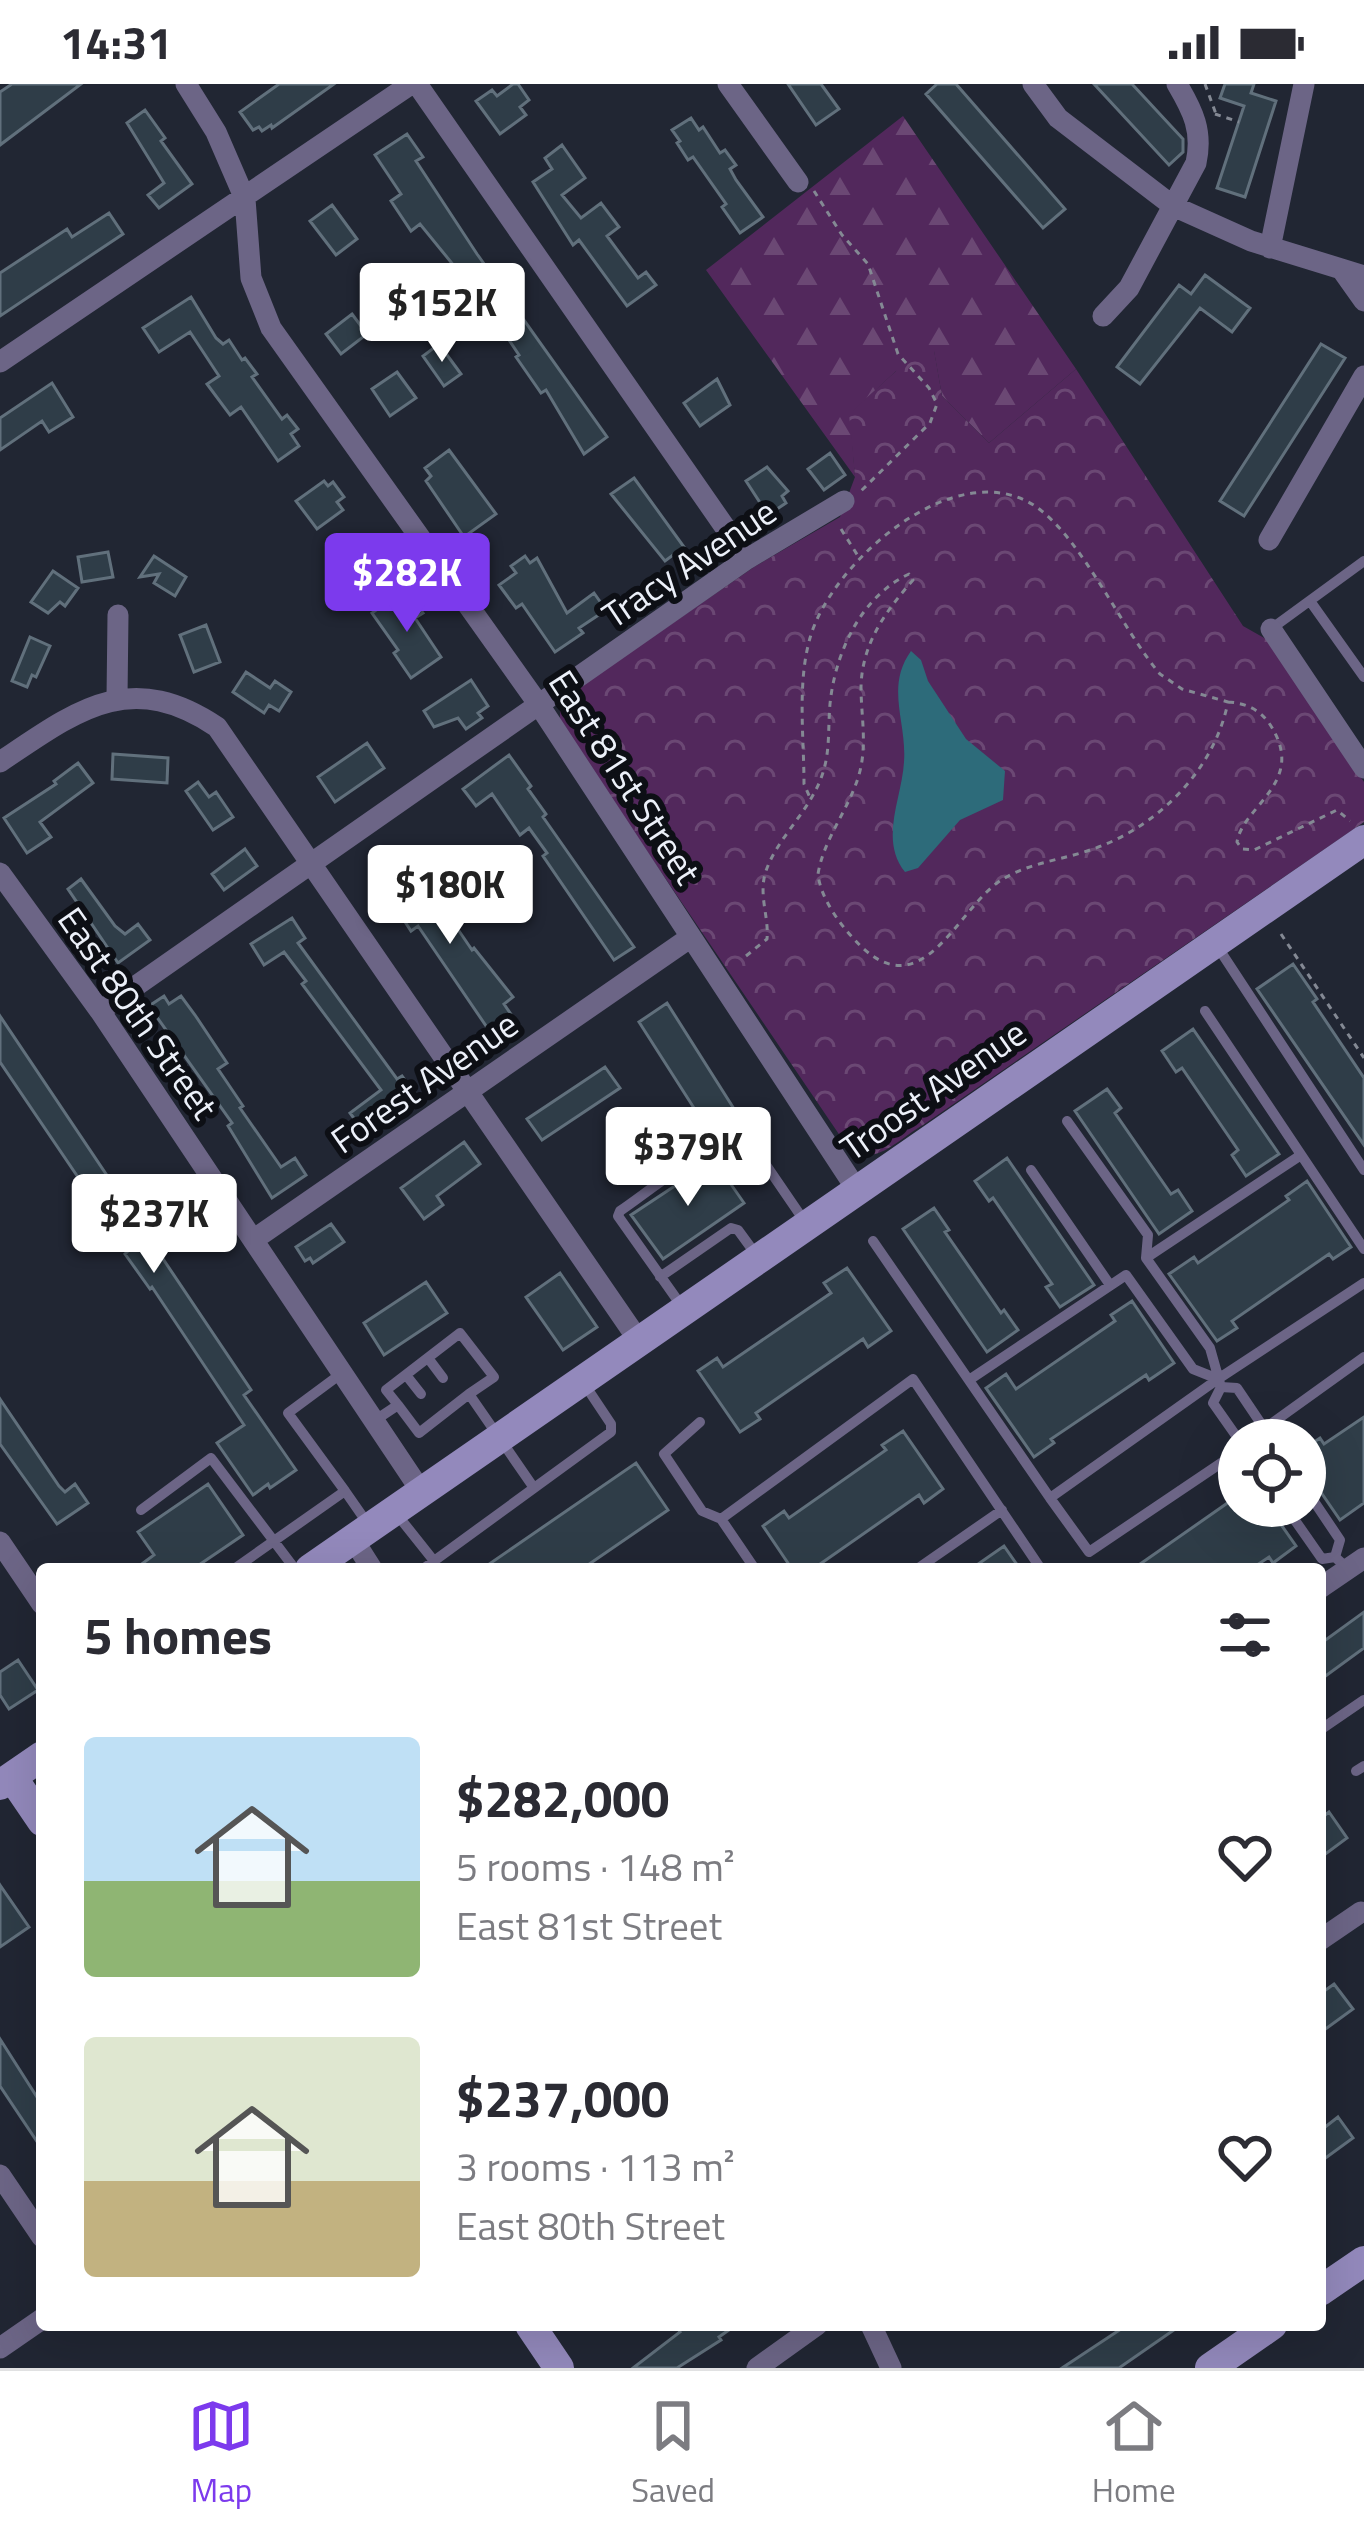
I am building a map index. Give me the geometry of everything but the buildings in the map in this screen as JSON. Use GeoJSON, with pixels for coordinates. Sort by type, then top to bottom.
{"type":"FeatureCollection","features":[{"type":"Feature","properties":{"kind":"main road","name":"Troost Avenue"},"geometry":{"type":"LineString","coordinates":[[319,1563],[1215,943],[1358,831]]}},
{"type":"Feature","properties":{"kind":"main road"},"geometry":{"type":"LineString","coordinates":[[36,1760],[6,1781],[36,1814]]}},
{"type":"Feature","properties":{"kind":"main road"},"geometry":{"type":"LineString","coordinates":[[1326,2287],[1364,2260]]}},
{"type":"Feature","properties":{"kind":"main road"},"geometry":{"type":"LineString","coordinates":[[534,2331],[560,2368]]}},
{"type":"Feature","properties":{"kind":"main road"},"geometry":{"type":"LineString","coordinates":[[1210,2368],[1261,2331]]}},
{"type":"Feature","properties":{"kind":"street","name":"East 81st Street"},"geometry":{"type":"LineString","coordinates":[[186,84],[216,132],[245,199],[250,216],[251,278],[271,328],[539,705],[857,1190]]}},
{"type":"Feature","properties":{"kind":"street"},"geometry":{"type":"LineString","coordinates":[[0,362],[414,84],[748,560]]}},
{"type":"Feature","properties":{"kind":"street"},"geometry":{"type":"LineString","coordinates":[[728,84],[805,184]]}},
{"type":"Feature","properties":{"kind":"street"},"geometry":{"type":"LineString","coordinates":[[1033,84],[1058,118],[1172,206],[1270,248],[1353,273],[1364,302]]}},
{"type":"Feature","properties":{"kind":"street"},"geometry":{"type":"LineString","coordinates":[[1103,316],[1129,288],[1187,183],[1199,148],[1195,114],[1178,84]]}},
{"type":"Feature","properties":{"kind":"street"},"geometry":{"type":"LineString","coordinates":[[1270,248],[1304,84]]}},
{"type":"Feature","properties":{"kind":"street"},"geometry":{"type":"LineString","coordinates":[[1269,541],[1364,376]]}},
{"type":"Feature","properties":{"kind":"street","name":"Tracy Avenue"},"geometry":{"type":"LineString","coordinates":[[100,1011],[748,560],[845,508]]}},
{"type":"Feature","properties":{"kind":"street"},"geometry":{"type":"LineString","coordinates":[[117,698],[118,615]]}},
{"type":"Feature","properties":{"kind":"street"},"geometry":{"type":"LineString","coordinates":[[1271,629],[1361,756]]}},
{"type":"Feature","properties":{"kind":"street"},"geometry":{"type":"LineString","coordinates":[[0,762],[67,716],[117,698],[170,702],[195,712],[225,738],[639,1341]]}},
{"type":"Feature","properties":{"kind":"street","name":"East 80th Street"},"geometry":{"type":"LineString","coordinates":[[0,873],[100,1011],[421,1491]]}},
{"type":"Feature","properties":{"kind":"street","name":"Forest Avenue"},"geometry":{"type":"LineString","coordinates":[[253,1240],[691,937]]}},
{"type":"Feature","properties":{"kind":"street"},"geometry":{"type":"LineString","coordinates":[[372,1526],[372,1563]]}},
{"type":"Feature","properties":{"kind":"street"},"geometry":{"type":"LineString","coordinates":[[0,1542],[36,1595]]}},
{"type":"Feature","properties":{"kind":"street"},"geometry":{"type":"LineString","coordinates":[[1326,1582],[1349,1561]]}},
{"type":"Feature","properties":{"kind":"street"},"geometry":{"type":"LineString","coordinates":[[1326,1936],[1361,1912]]}},
{"type":"Feature","properties":{"kind":"street"},"geometry":{"type":"LineString","coordinates":[[0,2174],[36,2228]]}},
{"type":"Feature","properties":{"kind":"street"},"geometry":{"type":"LineString","coordinates":[[0,2348],[36,2323]]}},
{"type":"Feature","properties":{"kind":"street"},"geometry":{"type":"LineString","coordinates":[[758,2368],[809,2331]]}},
{"type":"Feature","properties":{"kind":"street"},"geometry":{"type":"LineString","coordinates":[[874,2331],[891,2368]]}},
{"type":"Feature","properties":{"kind":"lane"},"geometry":{"type":"LineString","coordinates":[[1271,629],[1364,561]]}},
{"type":"Feature","properties":{"kind":"lane"},"geometry":{"type":"LineString","coordinates":[[1310,601],[1364,676]]}},
{"type":"Feature","properties":{"kind":"lane"},"geometry":{"type":"LineString","coordinates":[[1215,943],[1364,1170]]}},
{"type":"Feature","properties":{"kind":"lane"},"geometry":{"type":"LineString","coordinates":[[1205,1011],[1364,1249]]}},
{"type":"Feature","properties":{"kind":"lane"},"geometry":{"type":"LineString","coordinates":[[1067,1121],[1148,1235],[1146,1258],[1210,1348],[1219,1383],[1213,1403],[1224,1419]]}},
{"type":"Feature","properties":{"kind":"lane"},"geometry":{"type":"LineString","coordinates":[[684,1310],[618,1216],[720,1144],[740,1139],[751,1143],[807,1225]]}},
{"type":"Feature","properties":{"kind":"lane"},"geometry":{"type":"LineString","coordinates":[[1146,1258],[1301,1155]]}},
{"type":"Feature","properties":{"kind":"lane"},"geometry":{"type":"LineString","coordinates":[[1031,1170],[1110,1285]]}},
{"type":"Feature","properties":{"kind":"lane"},"geometry":{"type":"LineString","coordinates":[[660,1276],[731,1228],[739,1230],[758,1258]]}},
{"type":"Feature","properties":{"kind":"lane"},"geometry":{"type":"LineString","coordinates":[[873,1241],[1089,1552],[1218,1465]]}},
{"type":"Feature","properties":{"kind":"lane"},"geometry":{"type":"LineString","coordinates":[[969,1380],[1126,1274],[1193,1370],[1237,1388],[1258,1419]]}},
{"type":"Feature","properties":{"kind":"lane"},"geometry":{"type":"LineString","coordinates":[[1050,1498],[1364,1283]]}},
{"type":"Feature","properties":{"kind":"lane"},"geometry":{"type":"LineString","coordinates":[[460,1333],[494,1377],[436,1414],[419,1433],[386,1390],[428,1358],[460,1333]]}},
{"type":"Feature","properties":{"kind":"lane"},"geometry":{"type":"LineString","coordinates":[[428,1358],[443,1378]]}},
{"type":"Feature","properties":{"kind":"lane"},"geometry":{"type":"LineString","coordinates":[[1287,1419],[1364,1358]]}},
{"type":"Feature","properties":{"kind":"lane"},"geometry":{"type":"LineString","coordinates":[[342,1373],[288,1413],[372,1526],[425,1563]]}},
{"type":"Feature","properties":{"kind":"lane"},"geometry":{"type":"LineString","coordinates":[[406,1375],[421,1394]]}},
{"type":"Feature","properties":{"kind":"lane"},"geometry":{"type":"LineString","coordinates":[[721,1519],[913,1379],[1037,1563]]}},
{"type":"Feature","properties":{"kind":"lane"},"geometry":{"type":"LineString","coordinates":[[431,1563],[611,1432],[611,1424],[582,1380]]}},
{"type":"Feature","properties":{"kind":"lane"},"geometry":{"type":"LineString","coordinates":[[462,1397],[500,1437],[534,1487]]}},
{"type":"Feature","properties":{"kind":"lane"},"geometry":{"type":"LineString","coordinates":[[374,1421],[398,1405]]}},
{"type":"Feature","properties":{"kind":"lane"},"geometry":{"type":"LineString","coordinates":[[700,1422],[664,1454],[702,1511],[721,1519],[751,1563]]}},
{"type":"Feature","properties":{"kind":"lane"},"geometry":{"type":"LineString","coordinates":[[141,1510],[211,1458],[290,1563]]}},
{"type":"Feature","properties":{"kind":"lane"},"geometry":{"type":"LineString","coordinates":[[243,1563],[345,1491]]}},
{"type":"Feature","properties":{"kind":"lane"},"geometry":{"type":"LineString","coordinates":[[925,1563],[1002,1510]]}},
{"type":"Feature","properties":{"kind":"lane"},"geometry":{"type":"LineString","coordinates":[[1300,1527],[1322,1558],[1349,1561],[1326,1519]]}},
{"type":"Feature","properties":{"kind":"lane"},"geometry":{"type":"LineString","coordinates":[[1326,1726],[1364,1700]]}},
{"type":"Feature","properties":{"kind":"path"},"geometry":{"type":"LineString","coordinates":[[1205,84],[1216,114],[1239,122]]}},
{"type":"Feature","properties":{"kind":"path"},"geometry":{"type":"LineString","coordinates":[[805,184],[874,275],[898,355],[929,388],[937,404],[930,424],[845,508],[843,535],[859,557]]}},
{"type":"Feature","properties":{"kind":"path"},"geometry":{"type":"LineString","coordinates":[[811,800],[804,784],[804,667],[808,641],[827,598],[859,557],[907,521],[945,500],[982,493],[1015,495],[1051,520],[1160,674],[1193,693],[1245,705],[1273,730],[1280,754],[1272,791],[1239,831],[1237,842],[1242,849],[1254,850],[1337,810],[1358,831]]}},
{"type":"Feature","properties":{"kind":"path"},"geometry":{"type":"LineString","coordinates":[[746,956],[767,939],[762,892],[766,870],[811,800],[824,769],[832,685],[842,652],[866,610],[908,574],[913,580],[881,620],[869,644],[862,687],[861,769],[818,874],[826,898],[847,931],[879,958],[892,963],[919,960],[944,945],[975,900],[1004,878],[1106,845],[1148,821],[1197,770],[1228,702]]}},
{"type":"Feature","properties":{"kind":"path"},"geometry":{"type":"LineString","coordinates":[[1281,934],[1364,1058]]}},
{"type":"Feature","properties":{"kind":"green space"},"geometry":{"type":"Polygon","coordinates":[[[903,116],[1076,369],[989,443],[942,396],[934,351],[896,371],[850,414],[855,477],[706,270],[903,116]]]}},
{"type":"Feature","properties":{"kind":"green space"},"geometry":{"type":"Polygon","coordinates":[[[905,339],[934,350],[942,396],[989,443],[1076,369],[1243,626],[1266,639],[1364,782],[1364,822],[896,1143],[869,1155],[849,1149],[560,723],[560,701],[754,567],[840,517],[855,477],[849,414],[896,371],[905,339]]]}},
{"type":"Feature","properties":{"kind":"water"},"geometry":{"type":"Polygon","coordinates":[[[911,651],[921,660],[928,681],[966,739],[1005,771],[1003,800],[960,820],[918,868],[905,872],[897,860],[893,833],[904,762],[899,678],[911,651]]]}}]}
